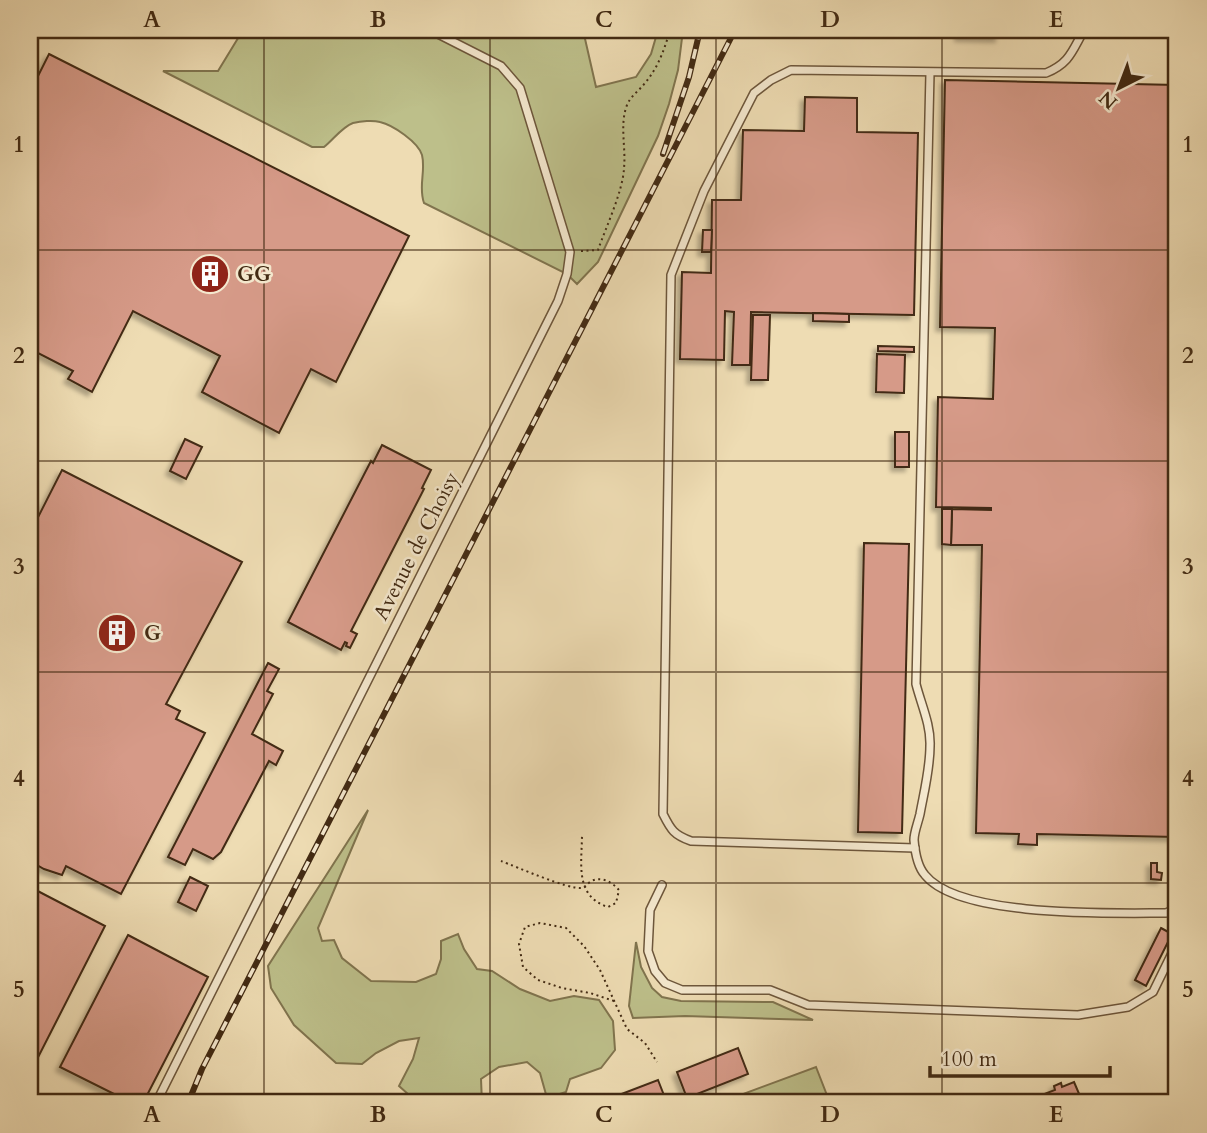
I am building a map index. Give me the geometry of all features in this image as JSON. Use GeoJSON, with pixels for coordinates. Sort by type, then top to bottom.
{"type":"FeatureCollection","features":[{"type":"Feature","properties":{"kind":"lane","name":"Avenue de Choisy"},"geometry":{"type":"LineString","coordinates":[[156,1103],[558,301],[567,274],[570,252],[520,88],[501,66],[430,30]]}},
{"type":"Feature","properties":{"kind":"lane"},"geometry":{"type":"LineString","coordinates":[[915,848],[691,841],[678,836],[670,829],[663,814],[671,275],[704,191],[754,93],[771,80],[791,70],[1046,73],[1061,67],[1084,30]]}},
{"type":"Feature","properties":{"kind":"lane"},"geometry":{"type":"LineString","coordinates":[[930,73],[916,684],[930,745],[914,836],[916,860],[925,875],[941,889],[968,900],[1019,908],[1085,913],[1167,913],[1177,908]]}},
{"type":"Feature","properties":{"kind":"lane"},"geometry":{"type":"LineString","coordinates":[[662,885],[650,910],[648,951],[654,971],[665,983],[682,990],[769,990],[808,1006],[1078,1014],[1128,1007],[1153,992],[1177,943]]}},
{"type":"Feature","properties":{"kind":"path"},"geometry":{"type":"LineString","coordinates":[[570,252],[598,250],[623,178],[625,109],[655,67],[670,30]]}},
{"type":"Feature","properties":{"kind":"path"},"geometry":{"type":"LineString","coordinates":[[501,861],[580,888],[585,887],[593,880],[603,879],[619,890],[616,903],[607,907],[598,904],[589,896],[585,887],[582,879],[582,834]]}},
{"type":"Feature","properties":{"kind":"path"},"geometry":{"type":"LineString","coordinates":[[614,1001],[562,988],[538,979],[523,967],[519,944],[525,927],[540,923],[566,928],[584,946],[600,970],[627,1029],[645,1043],[657,1062]]}},
{"type":"Feature","properties":{"kind":"green space"},"geometry":{"type":"Polygon","coordinates":[[[243,30],[583,30],[596,87],[636,77],[651,54],[658,30],[683,30],[678,70],[658,136],[598,262],[577,284],[567,274],[424,203],[420,150],[391,127],[374,121],[353,123],[324,147],[312,147],[163,71],[218,71],[243,30]]]}},
{"type":"Feature","properties":{"kind":"green space"},"geometry":{"type":"Polygon","coordinates":[[[368,810],[318,928],[322,941],[334,940],[342,958],[371,981],[416,982],[436,974],[441,959],[441,941],[458,934],[477,969],[492,971],[520,989],[550,1001],[574,996],[599,1000],[613,1021],[615,1050],[601,1068],[570,1079],[566,1092],[547,1098],[540,1073],[527,1062],[499,1067],[481,1079],[482,1103],[418,1103],[399,1086],[413,1059],[419,1038],[399,1041],[362,1064],[336,1063],[294,1025],[271,988],[268,966],[368,810]]]}},
{"type":"Feature","properties":{"kind":"green space"},"geometry":{"type":"Polygon","coordinates":[[[636,942],[641,967],[652,988],[662,997],[681,1001],[773,1002],[813,1020],[685,1016],[633,1018],[629,1006],[636,942]]]}},
{"type":"Feature","properties":{"kind":"green space"},"geometry":{"type":"Polygon","coordinates":[[[816,1067],[830,1103],[802,1103],[798,1096],[779,1103],[719,1103],[816,1067]]]}},
{"type":"Feature","properties":{"kind":"building"},"geometry":{"type":"Polygon","coordinates":[[[959,30],[999,30],[999,38],[959,37],[959,30]]]}},
{"type":"Feature","properties":{"kind":"building","name":"GG"},"geometry":{"type":"Polygon","coordinates":[[[49,54],[409,236],[336,382],[311,369],[279,433],[202,392],[220,356],[133,311],[92,392],[68,379],[73,371],[30,349],[30,92],[49,54]]]}},
{"type":"Feature","properties":{"kind":"building"},"geometry":{"type":"Polygon","coordinates":[[[945,80],[1177,85],[1177,837],[1037,834],[1037,845],[1018,844],[1019,834],[976,833],[982,545],[951,545],[952,509],[991,508],[936,507],[938,397],[993,399],[995,328],[940,327],[945,80]]]}},
{"type":"Feature","properties":{"kind":"building"},"geometry":{"type":"Polygon","coordinates":[[[805,97],[857,98],[857,132],[918,133],[914,315],[751,312],[750,365],[732,365],[734,312],[725,311],[724,360],[680,359],[682,272],[711,273],[712,200],[741,200],[743,130],[804,131],[805,97]]]}},
{"type":"Feature","properties":{"kind":"building"},"geometry":{"type":"Polygon","coordinates":[[[703,230],[712,230],[711,252],[702,252],[703,230]]]}},
{"type":"Feature","properties":{"kind":"building"},"geometry":{"type":"Polygon","coordinates":[[[813,313],[849,314],[849,322],[813,321],[813,313]]]}},
{"type":"Feature","properties":{"kind":"building"},"geometry":{"type":"Polygon","coordinates":[[[753,315],[770,315],[768,380],[751,380],[753,315]]]}},
{"type":"Feature","properties":{"kind":"building"},"geometry":{"type":"Polygon","coordinates":[[[878,346],[914,347],[914,352],[878,351],[878,346]]]}},
{"type":"Feature","properties":{"kind":"building"},"geometry":{"type":"Polygon","coordinates":[[[877,354],[905,355],[904,393],[876,392],[877,354]]]}},
{"type":"Feature","properties":{"kind":"building"},"geometry":{"type":"Polygon","coordinates":[[[895,432],[909,432],[909,467],[895,467],[895,432]]]}},
{"type":"Feature","properties":{"kind":"building"},"geometry":{"type":"Polygon","coordinates":[[[185,439],[202,447],[186,479],[170,471],[185,439]]]}},
{"type":"Feature","properties":{"kind":"building"},"geometry":{"type":"Polygon","coordinates":[[[382,445],[431,470],[422,488],[424,489],[351,631],[357,634],[350,648],[345,642],[341,650],[288,622],[371,461],[373,463],[382,445]]]}},
{"type":"Feature","properties":{"kind":"building","name":"G"},"geometry":{"type":"Polygon","coordinates":[[[62,470],[242,562],[166,704],[180,711],[176,719],[205,733],[121,894],[66,866],[62,875],[30,861],[30,533],[62,470]]]}},
{"type":"Feature","properties":{"kind":"building"},"geometry":{"type":"Polygon","coordinates":[[[942,509],[952,509],[951,545],[942,544],[942,509]]]}},
{"type":"Feature","properties":{"kind":"building"},"geometry":{"type":"Polygon","coordinates":[[[864,543],[909,544],[902,833],[858,832],[864,543]]]}},
{"type":"Feature","properties":{"kind":"building"},"geometry":{"type":"Polygon","coordinates":[[[268,663],[279,669],[267,691],[273,694],[252,734],[283,751],[276,765],[269,761],[221,852],[213,859],[193,849],[185,865],[168,857],[268,663]]]}},
{"type":"Feature","properties":{"kind":"building"},"geometry":{"type":"Polygon","coordinates":[[[1151,863],[1157,863],[1157,872],[1162,873],[1161,880],[1151,879],[1151,863]]]}},
{"type":"Feature","properties":{"kind":"building"},"geometry":{"type":"Polygon","coordinates":[[[190,877],[208,886],[196,911],[178,902],[190,877]]]}},
{"type":"Feature","properties":{"kind":"building"},"geometry":{"type":"Polygon","coordinates":[[[30,887],[105,926],[30,1073],[30,887]]]}},
{"type":"Feature","properties":{"kind":"building"},"geometry":{"type":"Polygon","coordinates":[[[1161,928],[1172,934],[1146,986],[1135,980],[1161,928]]]}},
{"type":"Feature","properties":{"kind":"building"},"geometry":{"type":"Polygon","coordinates":[[[128,935],[208,977],[143,1103],[132,1103],[60,1067],[128,935]]]}},
{"type":"Feature","properties":{"kind":"building"},"geometry":{"type":"Polygon","coordinates":[[[738,1048],[748,1074],[687,1098],[677,1072],[738,1048]]]}},
{"type":"Feature","properties":{"kind":"building"},"geometry":{"type":"Polygon","coordinates":[[[658,1080],[667,1103],[598,1103],[658,1080]]]}},
{"type":"Feature","properties":{"kind":"building"},"geometry":{"type":"Polygon","coordinates":[[[1074,1082],[1083,1103],[1021,1103],[1055,1090],[1054,1086],[1061,1083],[1062,1087],[1074,1082]]]}},
{"type":"Feature","properties":{"kind":"railway"},"geometry":{"type":"LineString","coordinates":[[663,154],[689,77],[700,30]]}},
{"type":"Feature","properties":{"kind":"railway"},"geometry":{"type":"LineString","coordinates":[[188,1103],[202,1069],[735,30]]}},
{"type":"Feature","properties":{"kind":"place","name":"GG"},"geometry":{"type":"Point","coordinates":[210,274]}},
{"type":"Feature","properties":{"kind":"place","name":"G"},"geometry":{"type":"Point","coordinates":[117,633]}}]}
